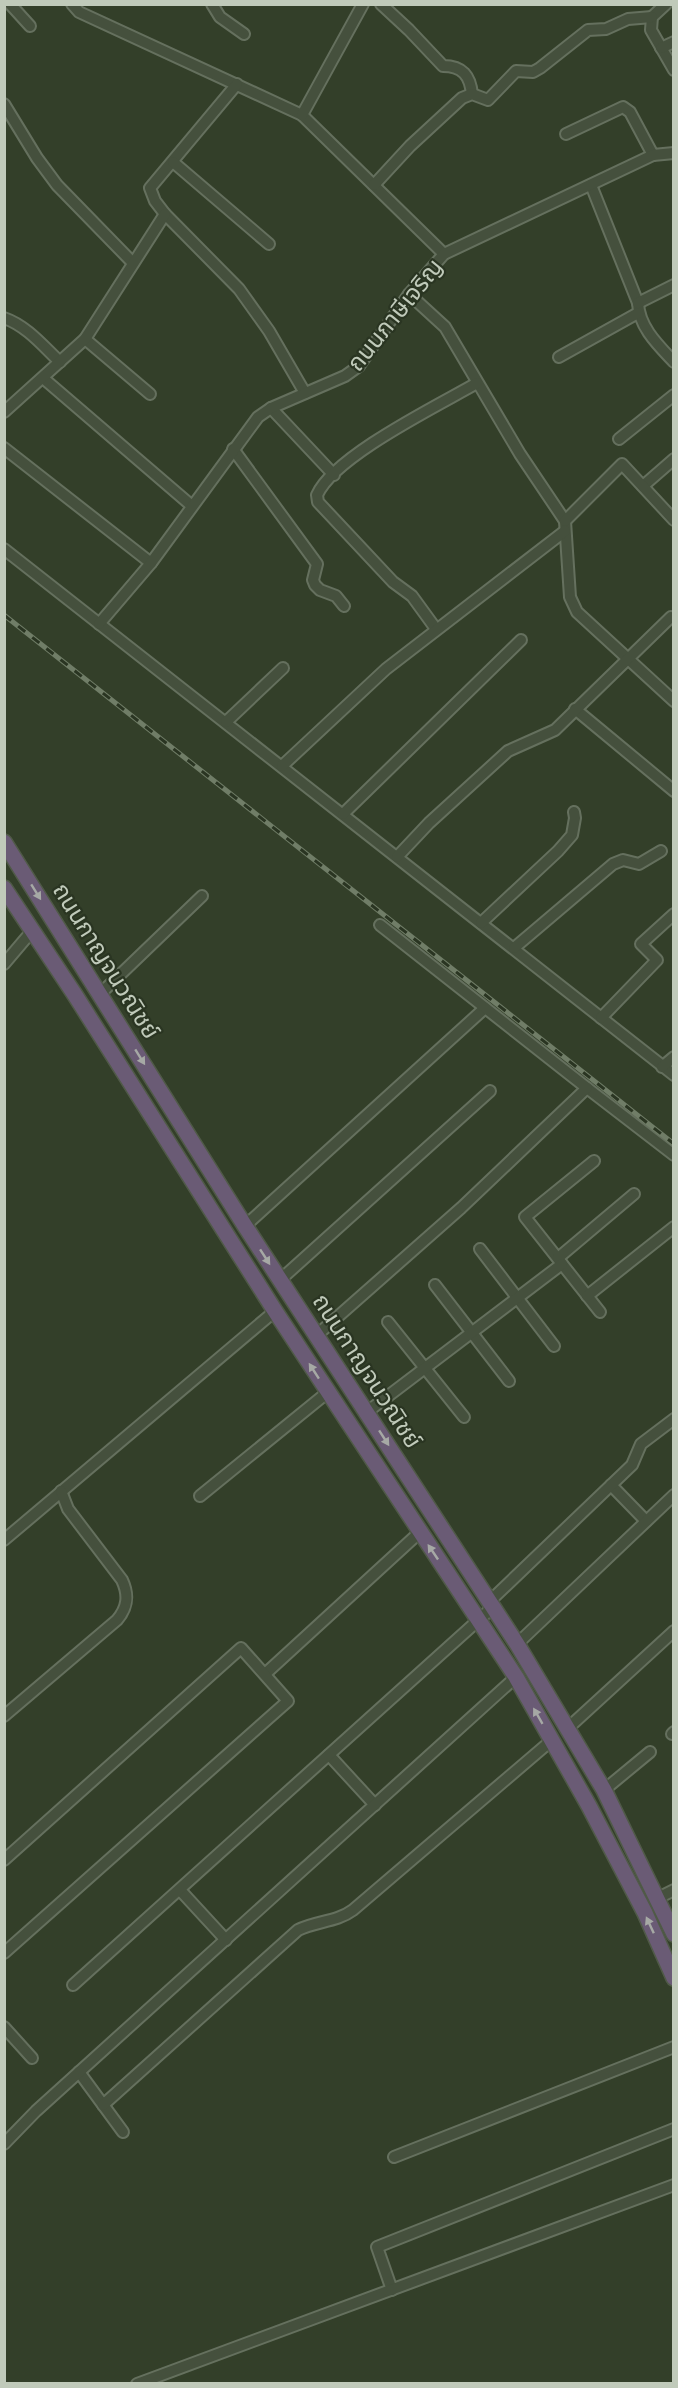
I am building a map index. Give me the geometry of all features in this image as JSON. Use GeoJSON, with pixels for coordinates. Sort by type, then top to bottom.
{"type":"FeatureCollection","features":[{"type":"Feature","properties":{"kind":"highway","name":"ถนนกาญจนวณิชย์"},"geometry":{"type":"LineString","coordinates":[[4,842],[245,1226],[517,1644],[604,1790],[674,1934]]}},
{"type":"Feature","properties":{"kind":"highway","name":"ถนนกาญจนวณิชย์"},"geometry":{"type":"LineString","coordinates":[[4,888],[75,995],[275,1311],[516,1677],[645,1913],[674,1978]]}},
{"type":"Feature","properties":{"kind":"street"},"geometry":{"type":"LineString","coordinates":[[9,4],[30,26]]}},
{"type":"Feature","properties":{"kind":"street"},"geometry":{"type":"LineString","coordinates":[[72,4],[79,12],[302,115],[444,254]]}},
{"type":"Feature","properties":{"kind":"street"},"geometry":{"type":"LineString","coordinates":[[212,4],[220,17],[244,34]]}},
{"type":"Feature","properties":{"kind":"street"},"geometry":{"type":"LineString","coordinates":[[302,115],[363,4]]}},
{"type":"Feature","properties":{"kind":"street"},"geometry":{"type":"LineString","coordinates":[[381,4],[410,30],[443,66],[454,66],[461,71],[471,81],[472,94]]}},
{"type":"Feature","properties":{"kind":"street"},"geometry":{"type":"LineString","coordinates":[[374,185],[410,146],[462,98],[472,94],[488,100],[516,71],[533,72],[588,30],[606,29],[628,19],[652,17],[666,4]]}},
{"type":"Feature","properties":{"kind":"street"},"geometry":{"type":"LineString","coordinates":[[652,17],[651,30],[674,70]]}},
{"type":"Feature","properties":{"kind":"street"},"geometry":{"type":"LineString","coordinates":[[662,48],[674,42]]}},
{"type":"Feature","properties":{"kind":"street"},"geometry":{"type":"LineString","coordinates":[[237,84],[150,188],[155,201],[165,214],[239,289],[269,331],[305,393]]}},
{"type":"Feature","properties":{"kind":"street"},"geometry":{"type":"LineString","coordinates":[[4,104],[37,158],[57,185],[133,263]]}},
{"type":"Feature","properties":{"kind":"street"},"geometry":{"type":"LineString","coordinates":[[566,134],[623,106],[630,112],[653,155]]}},
{"type":"Feature","properties":{"kind":"street","name":"ถนนภาษีเจริญ"},"geometry":{"type":"LineString","coordinates":[[99,624],[151,563],[258,417],[270,408],[345,376],[359,366],[409,294],[444,254],[653,155],[674,153]]}},
{"type":"Feature","properties":{"kind":"street"},"geometry":{"type":"LineString","coordinates":[[173,162],[269,244]]}},
{"type":"Feature","properties":{"kind":"street"},"geometry":{"type":"LineString","coordinates":[[591,184],[652,339],[674,362]]}},
{"type":"Feature","properties":{"kind":"street"},"geometry":{"type":"LineString","coordinates":[[4,412],[85,339],[165,214]]}},
{"type":"Feature","properties":{"kind":"street"},"geometry":{"type":"LineString","coordinates":[[559,357],[674,285]]}},
{"type":"Feature","properties":{"kind":"street"},"geometry":{"type":"LineString","coordinates":[[409,294],[445,327],[565,526],[570,597],[574,608],[583,619],[674,701]]}},
{"type":"Feature","properties":{"kind":"street"},"geometry":{"type":"LineString","coordinates":[[4,318],[16,322],[60,362]]}},
{"type":"Feature","properties":{"kind":"street"},"geometry":{"type":"LineString","coordinates":[[85,339],[150,394]]}},
{"type":"Feature","properties":{"kind":"street"},"geometry":{"type":"LineString","coordinates":[[43,378],[192,506]]}},
{"type":"Feature","properties":{"kind":"street"},"geometry":{"type":"LineString","coordinates":[[436,629],[412,596],[393,582],[317,500],[318,492],[334,475],[373,442],[477,383]]}},
{"type":"Feature","properties":{"kind":"street"},"geometry":{"type":"LineString","coordinates":[[619,439],[674,395]]}},
{"type":"Feature","properties":{"kind":"street"},"geometry":{"type":"LineString","coordinates":[[270,408],[334,475]]}},
{"type":"Feature","properties":{"kind":"street"},"geometry":{"type":"LineString","coordinates":[[4,448],[151,563]]}},
{"type":"Feature","properties":{"kind":"street"},"geometry":{"type":"LineString","coordinates":[[233,449],[317,564],[313,580],[315,585],[320,590],[336,596],[344,606]]}},
{"type":"Feature","properties":{"kind":"street"},"geometry":{"type":"LineString","coordinates":[[643,486],[674,459]]}},
{"type":"Feature","properties":{"kind":"street"},"geometry":{"type":"LineString","coordinates":[[282,766],[386,669],[565,526],[622,464],[674,520]]}},
{"type":"Feature","properties":{"kind":"street"},"geometry":{"type":"LineString","coordinates":[[4,549],[674,1075]]}},
{"type":"Feature","properties":{"kind":"street"},"geometry":{"type":"LineString","coordinates":[[397,857],[429,823],[508,751],[552,733],[671,617]]}},
{"type":"Feature","properties":{"kind":"street"},"geometry":{"type":"LineString","coordinates":[[343,814],[521,640]]}},
{"type":"Feature","properties":{"kind":"street"},"geometry":{"type":"LineString","coordinates":[[226,722],[283,668]]}},
{"type":"Feature","properties":{"kind":"street"},"geometry":{"type":"LineString","coordinates":[[575,710],[674,791]]}},
{"type":"Feature","properties":{"kind":"street"},"geometry":{"type":"LineString","coordinates":[[481,923],[572,835],[576,818],[573,812]]}},
{"type":"Feature","properties":{"kind":"street"},"geometry":{"type":"LineString","coordinates":[[514,948],[613,864],[623,860],[639,864],[662,851]]}},
{"type":"Feature","properties":{"kind":"street"},"geometry":{"type":"LineString","coordinates":[[100,994],[202,896]]}},
{"type":"Feature","properties":{"kind":"street"},"geometry":{"type":"LineString","coordinates":[[601,1018],[657,960],[641,944],[674,914]]}},
{"type":"Feature","properties":{"kind":"street"},"geometry":{"type":"LineString","coordinates":[[380,925],[674,1155]]}},
{"type":"Feature","properties":{"kind":"street"},"geometry":{"type":"LineString","coordinates":[[4,963],[32,931]]}},
{"type":"Feature","properties":{"kind":"street"},"geometry":{"type":"LineString","coordinates":[[245,1226],[485,1008]]}},
{"type":"Feature","properties":{"kind":"street"},"geometry":{"type":"LineString","coordinates":[[662,1067],[674,1057]]}},
{"type":"Feature","properties":{"kind":"street"},"geometry":{"type":"LineString","coordinates":[[317,1335],[461,1208],[587,1088]]}},
{"type":"Feature","properties":{"kind":"street"},"geometry":{"type":"LineString","coordinates":[[280,1280],[490,1091]]}},
{"type":"Feature","properties":{"kind":"street"},"geometry":{"type":"LineString","coordinates":[[594,1161],[525,1217],[600,1312]]}},
{"type":"Feature","properties":{"kind":"street"},"geometry":{"type":"LineString","coordinates":[[368,1412],[517,1298],[634,1194]]}},
{"type":"Feature","properties":{"kind":"street"},"geometry":{"type":"LineString","coordinates":[[587,1296],[674,1227]]}},
{"type":"Feature","properties":{"kind":"street"},"geometry":{"type":"LineString","coordinates":[[480,1249],[554,1346]]}},
{"type":"Feature","properties":{"kind":"street"},"geometry":{"type":"LineString","coordinates":[[435,1285],[509,1381]]}},
{"type":"Feature","properties":{"kind":"street"},"geometry":{"type":"LineString","coordinates":[[4,1540],[275,1311]]}},
{"type":"Feature","properties":{"kind":"street"},"geometry":{"type":"LineString","coordinates":[[388,1322],[464,1417]]}},
{"type":"Feature","properties":{"kind":"street"},"geometry":{"type":"LineString","coordinates":[[200,1496],[328,1392]]}},
{"type":"Feature","properties":{"kind":"street"},"geometry":{"type":"LineString","coordinates":[[73,1985],[479,1620],[492,1604],[632,1465],[641,1444],[674,1419]]}},
{"type":"Feature","properties":{"kind":"street"},"geometry":{"type":"LineString","coordinates":[[611,1485],[646,1521]]}},
{"type":"Feature","properties":{"kind":"street"},"geometry":{"type":"LineString","coordinates":[[4,1716],[117,1620],[126,1606],[126,1592],[122,1580],[68,1509],[61,1491]]}},
{"type":"Feature","properties":{"kind":"street"},"geometry":{"type":"LineString","coordinates":[[517,1644],[674,1495]]}},
{"type":"Feature","properties":{"kind":"street"},"geometry":{"type":"LineString","coordinates":[[265,1674],[420,1532]]}},
{"type":"Feature","properties":{"kind":"street"},"geometry":{"type":"LineString","coordinates":[[568,1728],[674,1631]]}},
{"type":"Feature","properties":{"kind":"street"},"geometry":{"type":"LineString","coordinates":[[4,1860],[241,1648],[288,1701],[4,1953]]}},
{"type":"Feature","properties":{"kind":"street"},"geometry":{"type":"LineString","coordinates":[[4,2144],[79,2072],[516,1677]]}},
{"type":"Feature","properties":{"kind":"street"},"geometry":{"type":"LineString","coordinates":[[103,2105],[298,1930],[337,1919],[353,1910],[552,1740]]}},
{"type":"Feature","properties":{"kind":"street"},"geometry":{"type":"LineString","coordinates":[[604,1790],[650,1752]]}},
{"type":"Feature","properties":{"kind":"street"},"geometry":{"type":"LineString","coordinates":[[329,1755],[375,1805]]}},
{"type":"Feature","properties":{"kind":"street"},"geometry":{"type":"LineString","coordinates":[[180,1890],[226,1940]]}},
{"type":"Feature","properties":{"kind":"street"},"geometry":{"type":"LineString","coordinates":[[658,1898],[674,1890]]}},
{"type":"Feature","properties":{"kind":"street"},"geometry":{"type":"LineString","coordinates":[[4,2027],[8,2040],[32,2058]]}},
{"type":"Feature","properties":{"kind":"street"},"geometry":{"type":"LineString","coordinates":[[394,2157],[674,2047]]}},
{"type":"Feature","properties":{"kind":"street"},"geometry":{"type":"LineString","coordinates":[[79,2072],[123,2132]]}},
{"type":"Feature","properties":{"kind":"street"},"geometry":{"type":"LineString","coordinates":[[392,2290],[377,2247],[674,2129]]}},
{"type":"Feature","properties":{"kind":"street"},"geometry":{"type":"LineString","coordinates":[[137,2384],[674,2186]]}},
{"type":"Feature","properties":{"kind":"railway"},"geometry":{"type":"LineString","coordinates":[[4,615],[674,1144]]}}]}
